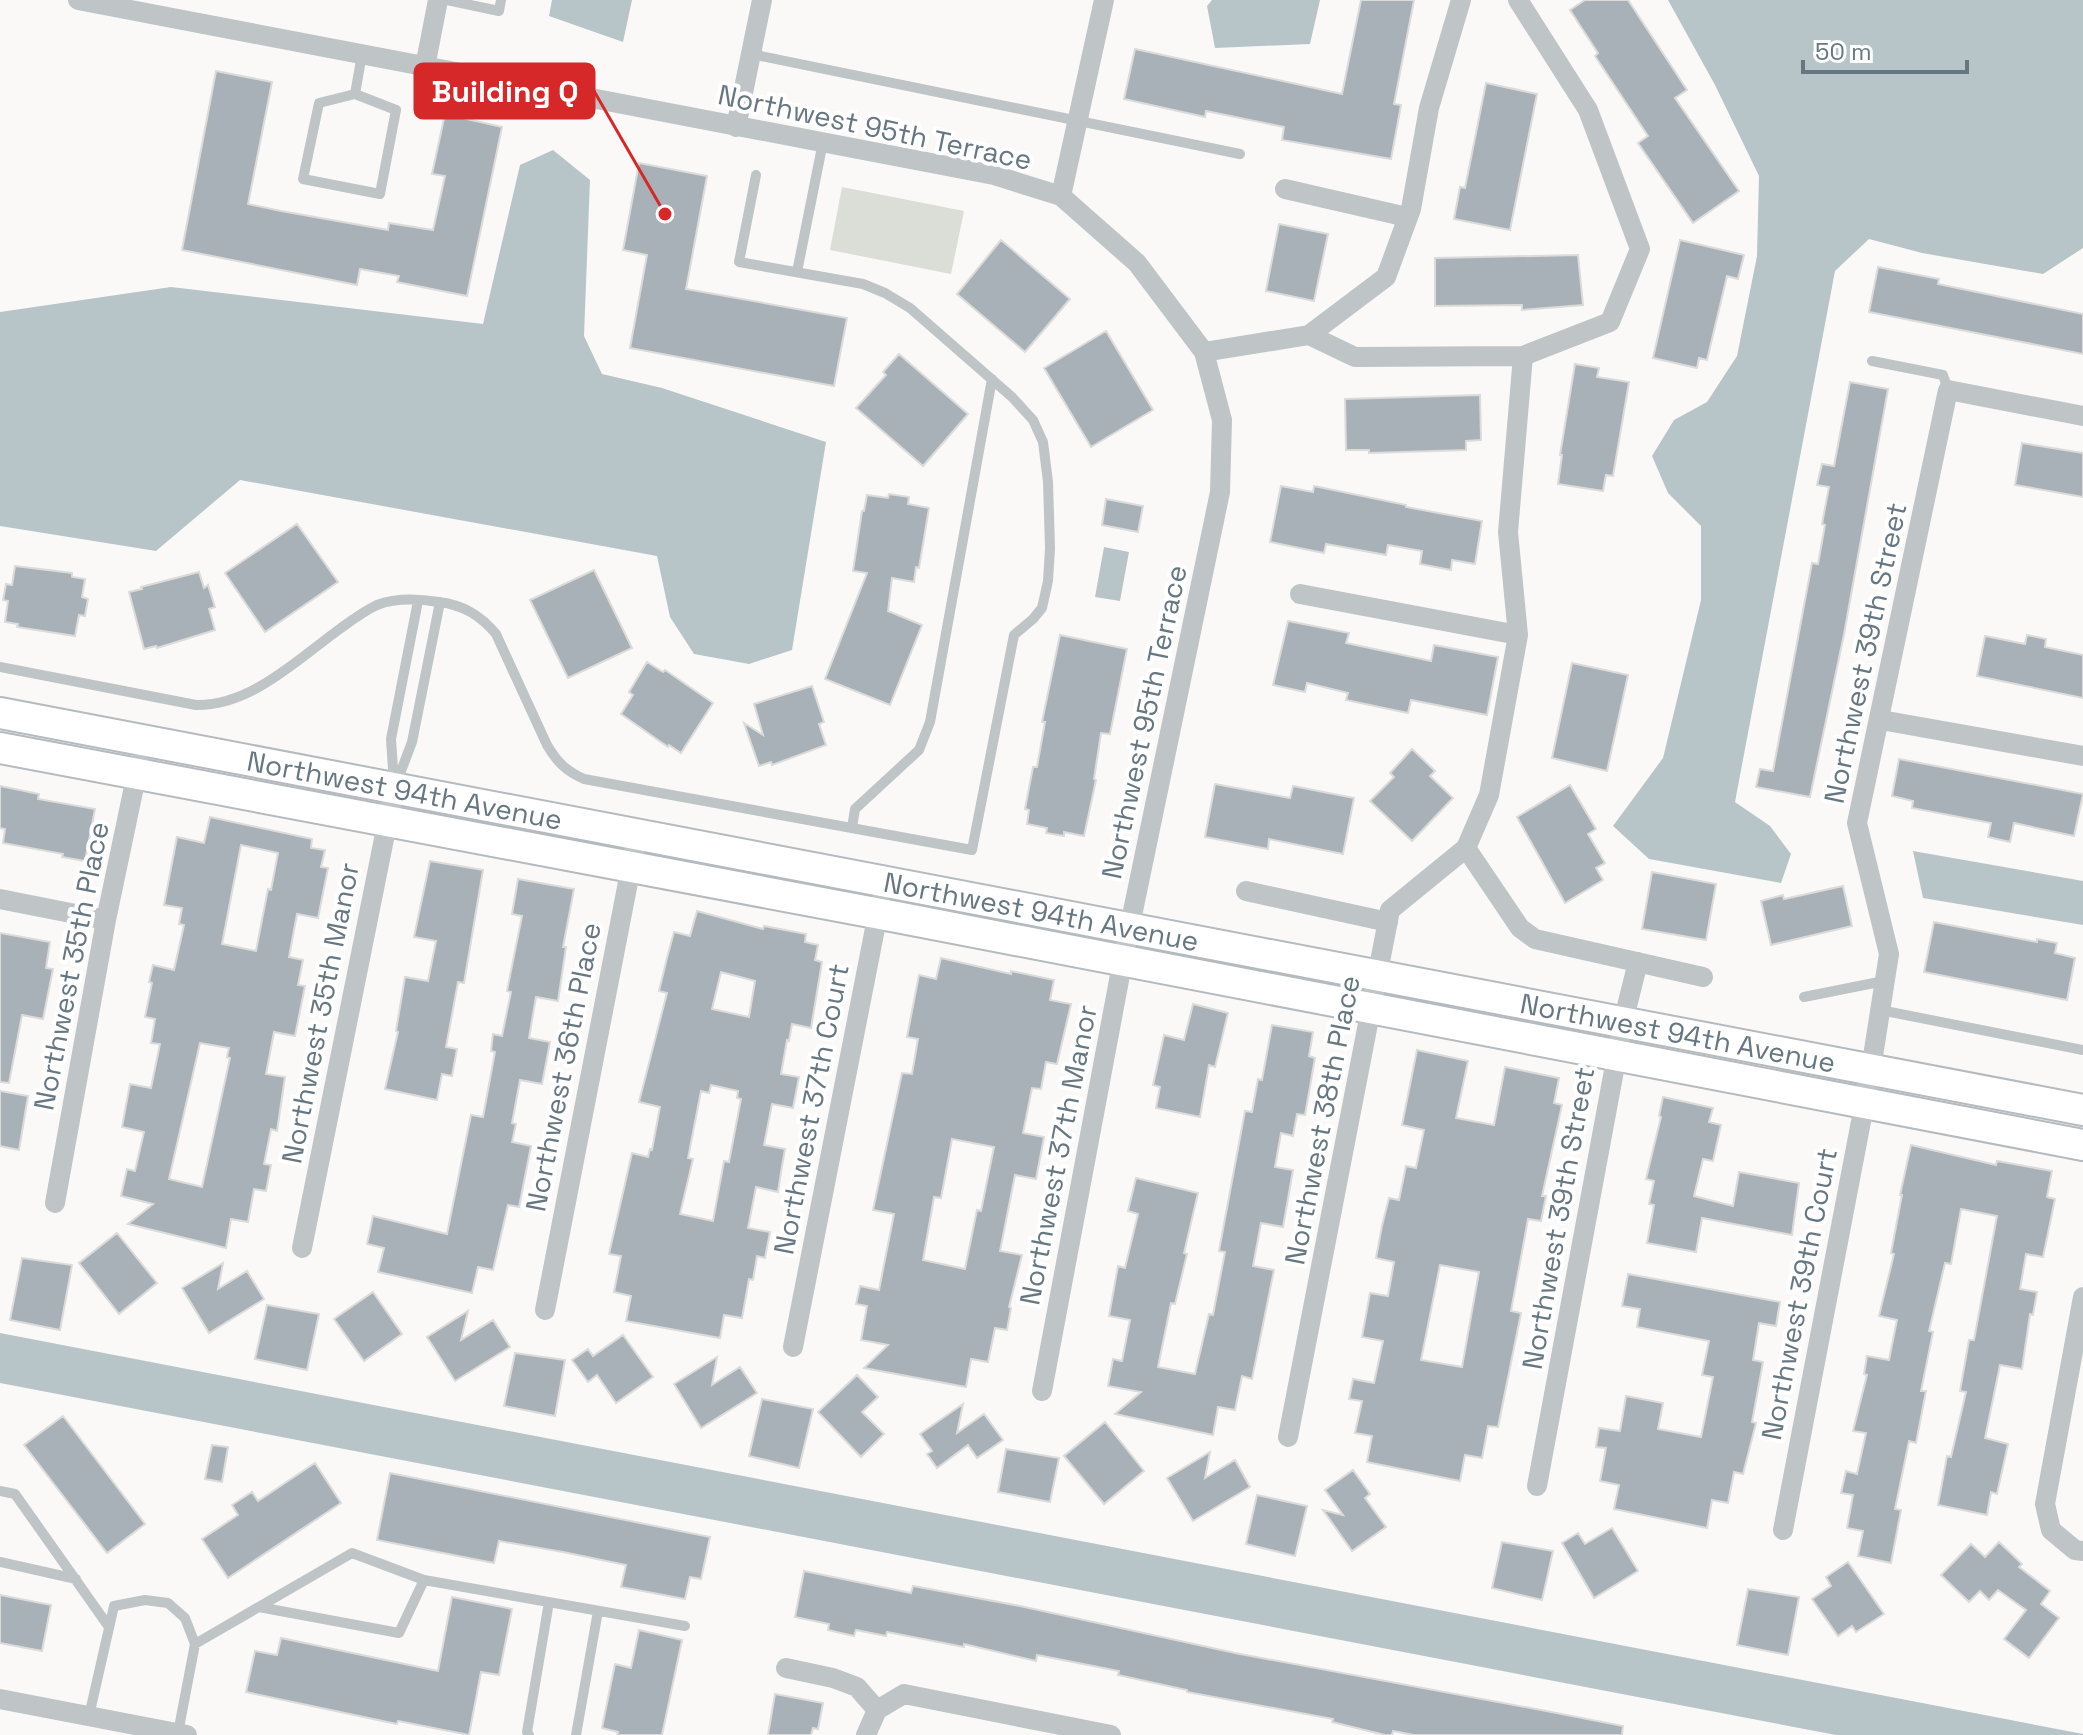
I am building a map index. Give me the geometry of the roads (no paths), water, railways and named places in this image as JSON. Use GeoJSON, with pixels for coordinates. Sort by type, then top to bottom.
{"type":"FeatureCollection","features":[{"type":"Feature","properties":{"kind":"street","name":"Northwest 95th Terrace"},"geometry":{"type":"LineString","coordinates":[[78,0],[994,175],[1061,196],[1137,263],[1204,352],[1222,420],[1220,492],[1130,930]]}},
{"type":"Feature","properties":{"kind":"street"},"geometry":{"type":"LineString","coordinates":[[425,67],[438,0]]}},
{"type":"Feature","properties":{"kind":"street"},"geometry":{"type":"LineString","coordinates":[[736,127],[762,0]]}},
{"type":"Feature","properties":{"kind":"street"},"geometry":{"type":"LineString","coordinates":[[1061,196],[1104,0]]}},
{"type":"Feature","properties":{"kind":"street"},"geometry":{"type":"LineString","coordinates":[[1204,352],[1309,335],[1386,277],[1411,209],[1429,108],[1461,0]]}},
{"type":"Feature","properties":{"kind":"street"},"geometry":{"type":"LineString","coordinates":[[1309,335],[1355,357],[1523,356],[1610,322],[1640,249],[1588,110],[1518,0]]}},
{"type":"Feature","properties":{"kind":"street"},"geometry":{"type":"LineString","coordinates":[[1285,189],[1407,217]]}},
{"type":"Feature","properties":{"kind":"street","name":"Northwest 38th Place"},"geometry":{"type":"LineString","coordinates":[[1288,1437],[1390,910],[1466,848],[1489,795],[1518,635],[1508,532],[1523,356]]}},
{"type":"Feature","properties":{"kind":"street"},"geometry":{"type":"LineString","coordinates":[[1948,390],[2083,416]]}},
{"type":"Feature","properties":{"kind":"street","name":"Northwest 39th Street"},"geometry":{"type":"LineString","coordinates":[[1871,1069],[1889,954],[1857,823],[1948,390]]}},
{"type":"Feature","properties":{"kind":"street"},"geometry":{"type":"LineString","coordinates":[[1300,594],[1518,635]]}},
{"type":"Feature","properties":{"kind":"street","name":"Northwest 94th Avenue"},"geometry":{"type":"LineString","coordinates":[[0,713],[2083,1110]]}},
{"type":"Feature","properties":{"kind":"street"},"geometry":{"type":"LineString","coordinates":[[1881,720],[2083,756]]}},
{"type":"Feature","properties":{"kind":"street","name":"Northwest 35th Place"},"geometry":{"type":"LineString","coordinates":[[55,1203],[106,920],[144,741]]}},
{"type":"Feature","properties":{"kind":"street","name":"Northwest 94th Avenue"},"geometry":{"type":"LineString","coordinates":[[0,748],[879,912],[2083,1145]]}},
{"type":"Feature","properties":{"kind":"street","name":"Northwest 35th Manor"},"geometry":{"type":"LineString","coordinates":[[302,1248],[394,789]]}},
{"type":"Feature","properties":{"kind":"street","name":"Northwest 36th Place"},"geometry":{"type":"LineString","coordinates":[[545,1310],[637,836]]}},
{"type":"Feature","properties":{"kind":"street"},"geometry":{"type":"LineString","coordinates":[[1466,848],[1520,928],[1535,939],[1703,977]]}},
{"type":"Feature","properties":{"kind":"street","name":"Northwest 37th Court"},"geometry":{"type":"LineString","coordinates":[[793,1347],[884,881]]}},
{"type":"Feature","properties":{"kind":"street"},"geometry":{"type":"LineString","coordinates":[[1246,891],[1388,922]]}},
{"type":"Feature","properties":{"kind":"street"},"geometry":{"type":"LineString","coordinates":[[0,899],[106,920]]}},
{"type":"Feature","properties":{"kind":"street","name":"Northwest 37th Manor"},"geometry":{"type":"LineString","coordinates":[[1042,1391],[1130,930]]}},
{"type":"Feature","properties":{"kind":"street","name":"Northwest 39th Street"},"geometry":{"type":"LineString","coordinates":[[1537,1486],[1616,1057],[1638,962]]}},
{"type":"Feature","properties":{"kind":"street","name":"Northwest 39th Court"},"geometry":{"type":"LineString","coordinates":[[1783,1530],[1871,1069]]}},
{"type":"Feature","properties":{"kind":"street"},"geometry":{"type":"LineString","coordinates":[[2083,1297],[2045,1504],[2051,1530],[2075,1550],[2083,1551]]}},
{"type":"Feature","properties":{"kind":"street"},"geometry":{"type":"LineString","coordinates":[[786,1668],[833,1678],[857,1687],[877,1710]]}},
{"type":"Feature","properties":{"kind":"street"},"geometry":{"type":"LineString","coordinates":[[866,1735],[877,1710],[904,1694],[1111,1735]]}},
{"type":"Feature","properties":{"kind":"street"},"geometry":{"type":"LineString","coordinates":[[0,1699],[89,1716],[112,1728],[183,1734]]}},
{"type":"Feature","properties":{"kind":"lane"},"geometry":{"type":"LineString","coordinates":[[447,0],[499,11],[501,0]]}},
{"type":"Feature","properties":{"kind":"lane"},"geometry":{"type":"LineString","coordinates":[[355,94],[362,54]]}},
{"type":"Feature","properties":{"kind":"lane"},"geometry":{"type":"LineString","coordinates":[[751,54],[1240,154]]}},
{"type":"Feature","properties":{"kind":"lane"},"geometry":{"type":"LineString","coordinates":[[355,94],[396,110],[380,194],[303,179],[319,103],[355,94]]}},
{"type":"Feature","properties":{"kind":"lane"},"geometry":{"type":"LineString","coordinates":[[797,272],[823,142]]}},
{"type":"Feature","properties":{"kind":"lane"},"geometry":{"type":"LineString","coordinates":[[0,667],[196,705],[214,705],[250,692],[379,604],[418,601],[455,604],[484,620],[496,634],[547,745],[557,762],[571,773],[584,779],[972,850],[1014,635],[1042,608],[1048,581],[1050,548],[1043,442],[1033,420],[992,379],[910,308],[885,293],[863,284],[739,262],[756,175]]}},
{"type":"Feature","properties":{"kind":"lane"},"geometry":{"type":"LineString","coordinates":[[1872,361],[1943,375],[1948,390]]}},
{"type":"Feature","properties":{"kind":"lane"},"geometry":{"type":"LineString","coordinates":[[852,828],[855,809],[919,750],[930,722],[992,379]]}},
{"type":"Feature","properties":{"kind":"lane","name":"Northwest 35th Manor"},"geometry":{"type":"LineString","coordinates":[[394,789],[391,739],[418,601]]}},
{"type":"Feature","properties":{"kind":"lane","name":"Northwest 35th Manor"},"geometry":{"type":"LineString","coordinates":[[394,789],[412,742],[440,602]]}},
{"type":"Feature","properties":{"kind":"lane"},"geometry":{"type":"LineString","coordinates":[[1804,997],[1884,981]]}},
{"type":"Feature","properties":{"kind":"lane"},"geometry":{"type":"LineString","coordinates":[[1880,1010],[2083,1050]]}},
{"type":"Feature","properties":{"kind":"lane"},"geometry":{"type":"LineString","coordinates":[[0,1491],[15,1494],[109,1627]]}},
{"type":"Feature","properties":{"kind":"lane"},"geometry":{"type":"LineString","coordinates":[[195,1644],[352,1553],[424,1580],[685,1626]]}},
{"type":"Feature","properties":{"kind":"lane"},"geometry":{"type":"LineString","coordinates":[[0,1562],[76,1579]]}},
{"type":"Feature","properties":{"kind":"lane"},"geometry":{"type":"LineString","coordinates":[[259,1607],[399,1633],[424,1580]]}},
{"type":"Feature","properties":{"kind":"lane"},"geometry":{"type":"LineString","coordinates":[[89,1716],[114,1606],[145,1600],[168,1603],[185,1618],[195,1644],[183,1734]]}},
{"type":"Feature","properties":{"kind":"lane"},"geometry":{"type":"LineString","coordinates":[[529,1735],[527,1732],[549,1602]]}},
{"type":"Feature","properties":{"kind":"lane"},"geometry":{"type":"LineString","coordinates":[[576,1735],[598,1611]]}},
{"type":"Feature","properties":{"kind":"place","name":"Building Q"},"geometry":{"type":"Point","coordinates":[665,214]}}]}
